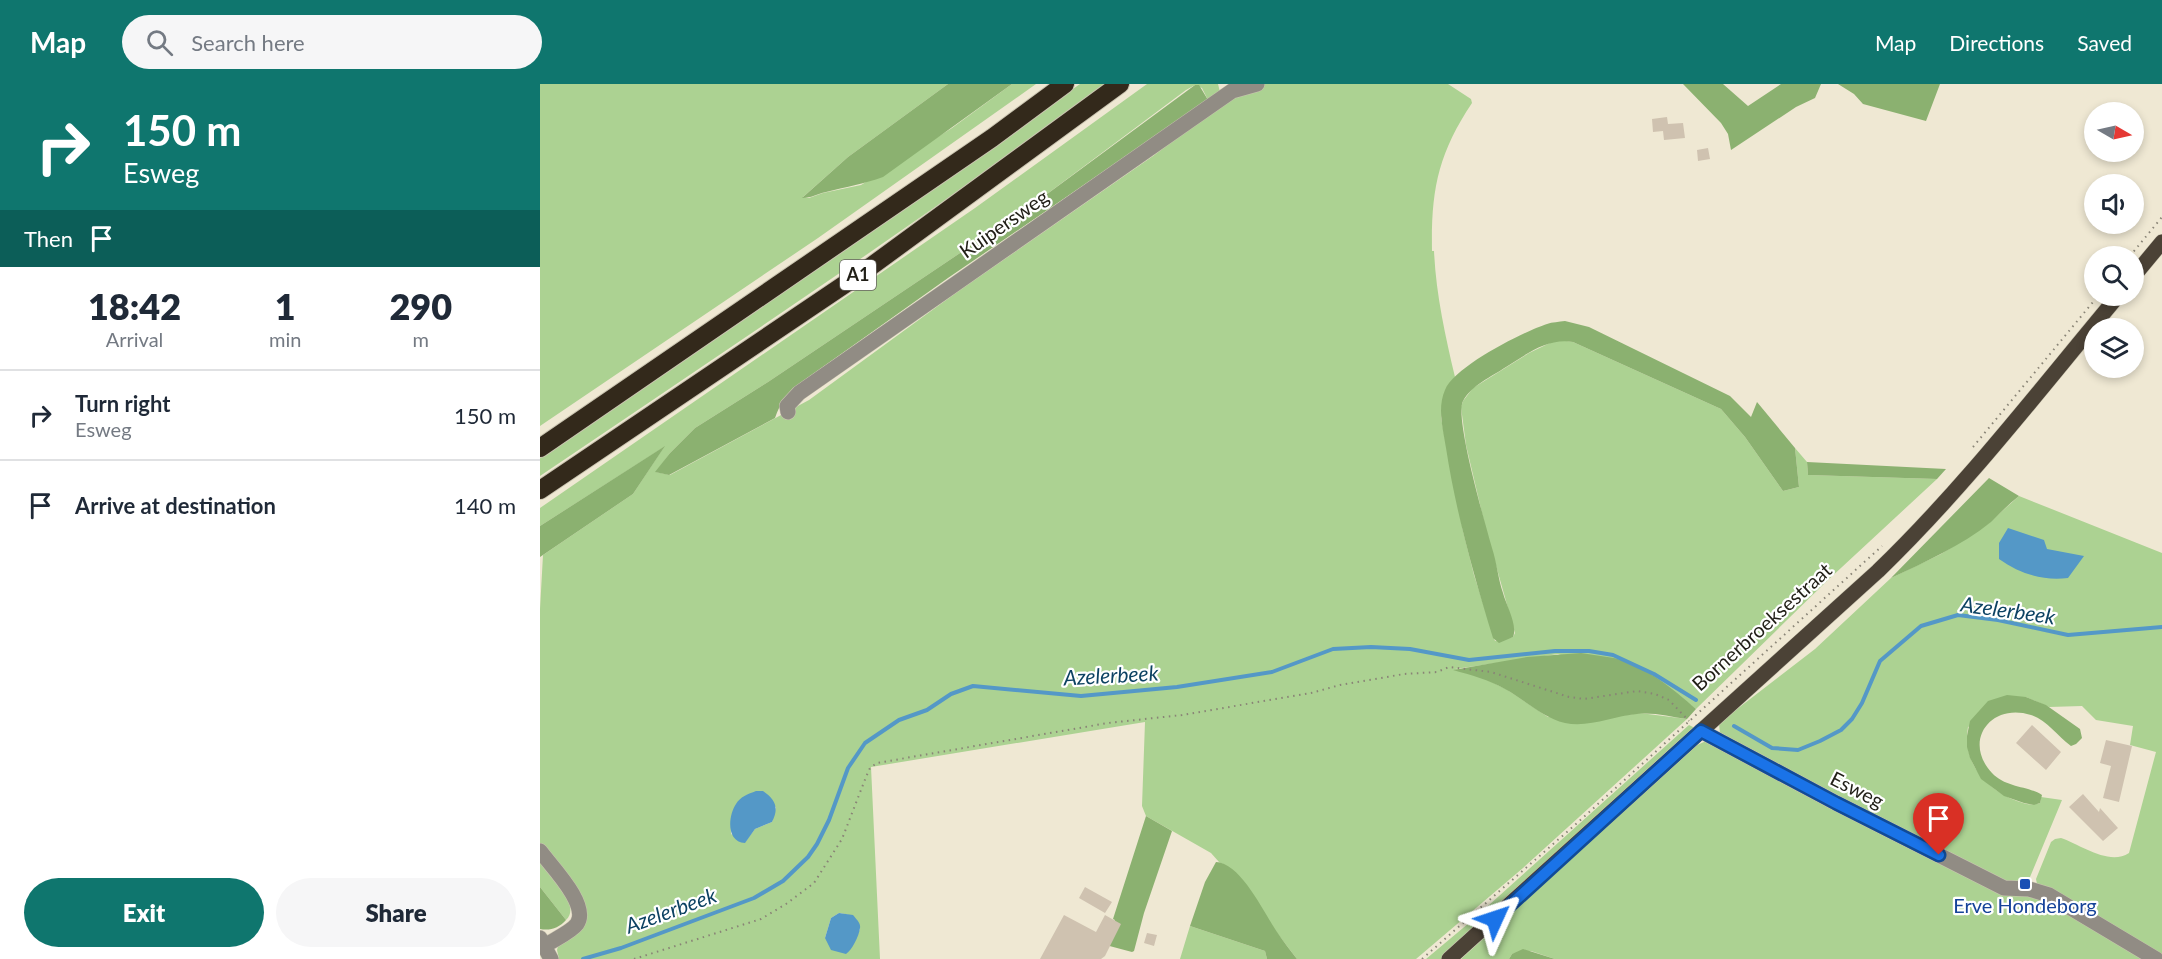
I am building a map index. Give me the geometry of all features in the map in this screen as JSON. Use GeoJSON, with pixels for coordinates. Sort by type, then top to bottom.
{"type":"FeatureCollection","features":[{"type":"Feature","properties":{"kind":"highway","name":"A1"},"geometry":{"type":"LineString","coordinates":[[540,448],[992,138],[1065,84]]}},
{"type":"Feature","properties":{"kind":"highway","name":"A1"},"geometry":{"type":"LineString","coordinates":[[540,490],[866,270],[1120,84]]}},
{"type":"Feature","properties":{"kind":"main road"},"geometry":{"type":"LineString","coordinates":[[2144,264],[2162,242]]}},
{"type":"Feature","properties":{"kind":"main road","name":"Bornerbroeksestraat"},"geometry":{"type":"LineString","coordinates":[[1449,959],[1695,726],[1878,571],[1918,532],[1968,477],[2110,306]]}},
{"type":"Feature","properties":{"kind":"street","name":"Kuipersweg"},"geometry":{"type":"LineString","coordinates":[[788,412],[787,406],[799,393],[1150,147],[1232,91],[1257,84]]}},
{"type":"Feature","properties":{"kind":"street","name":"Esweg"},"geometry":{"type":"LineString","coordinates":[[1695,726],[1836,803],[2004,888],[2029,889],[2049,895],[2156,959]]}},
{"type":"Feature","properties":{"kind":"street"},"geometry":{"type":"LineString","coordinates":[[540,851],[579,903],[581,914],[577,924],[546,947]]}},
{"type":"Feature","properties":{"kind":"path"},"geometry":{"type":"LineString","coordinates":[[2138,246],[2162,217]]}},
{"type":"Feature","properties":{"kind":"path"},"geometry":{"type":"LineString","coordinates":[[1973,447],[2090,306]]}},
{"type":"Feature","properties":{"kind":"path","name":"Bornerbroeksestraat"},"geometry":{"type":"LineString","coordinates":[[1422,959],[1695,726],[1882,545]]}},
{"type":"Feature","properties":{"kind":"path"},"geometry":{"type":"LineString","coordinates":[[634,959],[761,919],[814,883],[842,839],[870,768],[876,763],[1108,723],[1182,715],[1311,693],[1340,685],[1404,674],[1437,672],[1449,668],[1491,672],[1569,697],[1584,699],[1637,691],[1655,694],[1669,700],[1695,726]]}},
{"type":"Feature","properties":{"kind":"green space"},"geometry":{"type":"Polygon","coordinates":[[[540,84],[948,84],[848,157],[803,197],[809,198],[861,185],[952,128],[1012,84],[1036,84],[818,238],[540,426],[540,84]]]}},
{"type":"Feature","properties":{"kind":"green space"},"geometry":{"type":"Polygon","coordinates":[[[948,84],[1012,84],[883,177],[802,198],[848,157],[948,84]]]}},
{"type":"Feature","properties":{"kind":"green space"},"geometry":{"type":"Polygon","coordinates":[[[1080,84],[1106,84],[896,234],[540,476],[540,458],[1080,84]]]}},
{"type":"Feature","properties":{"kind":"green space"},"geometry":{"type":"Polygon","coordinates":[[[1147,84],[1218,84],[1220,92],[1208,100],[1202,88],[1195,85],[1186,90],[1039,200],[768,382],[695,428],[670,453],[656,472],[670,475],[809,400],[957,292],[1153,156],[1221,104],[1264,84],[1448,84],[1471,99],[1472,103],[1444,156],[1433,209],[1432,251],[1434,251],[1442,314],[1455,377],[1444,396],[1441,418],[1463,531],[1495,641],[1513,637],[1515,633],[1486,530],[1466,445],[1461,407],[1473,388],[1529,353],[1552,342],[1560,340],[1573,342],[1721,409],[1745,437],[1783,491],[1799,487],[1795,448],[1807,462],[1808,475],[1937,479],[1828,580],[1696,709],[1681,698],[1558,654],[1455,669],[1481,677],[1506,689],[1548,717],[1620,716],[1640,713],[1687,719],[1523,868],[1416,959],[1297,959],[1225,865],[1211,853],[1146,816],[1142,806],[1145,722],[871,767],[880,959],[559,959],[557,950],[559,942],[580,925],[540,844],[540,609],[543,555],[633,494],[664,447],[540,526],[540,508],[975,208],[1147,84]],[[749,794],[736,806],[731,821],[731,834],[745,842],[755,829],[772,822],[776,807],[749,794]],[[839,913],[831,918],[825,938],[857,935],[860,929],[857,921],[839,913]]]}},
{"type":"Feature","properties":{"kind":"green space"},"geometry":{"type":"Polygon","coordinates":[[[1683,84],[1723,84],[1748,106],[1781,84],[1821,84],[1815,98],[1796,107],[1731,150],[1728,134],[1721,123],[1683,84]]]}},
{"type":"Feature","properties":{"kind":"green space"},"geometry":{"type":"Polygon","coordinates":[[[1838,84],[1940,84],[1926,121],[1863,104],[1854,94],[1838,84]]]}},
{"type":"Feature","properties":{"kind":"green space"},"geometry":{"type":"Polygon","coordinates":[[[1195,85],[1199,85],[1208,100],[948,278],[799,384],[784,399],[775,418],[669,475],[655,472],[695,428],[768,382],[1039,200],[1195,85]]]}},
{"type":"Feature","properties":{"kind":"green space"},"geometry":{"type":"Polygon","coordinates":[[[1565,321],[1589,327],[1730,396],[1751,417],[1757,402],[1795,448],[1799,487],[1783,491],[1745,437],[1721,409],[1573,342],[1555,342],[1538,348],[1477,386],[1463,401],[1461,411],[1472,472],[1501,588],[1514,627],[1513,637],[1499,643],[1493,638],[1460,520],[1442,426],[1441,404],[1445,390],[1451,381],[1475,361],[1536,328],[1549,323],[1565,321]]]}},
{"type":"Feature","properties":{"kind":"green space"},"geometry":{"type":"Polygon","coordinates":[[[665,446],[633,494],[540,557],[540,526],[665,446]]]}},
{"type":"Feature","properties":{"kind":"green space"},"geometry":{"type":"Polygon","coordinates":[[[1807,462],[1946,469],[1937,479],[1808,475],[1807,462]]]}},
{"type":"Feature","properties":{"kind":"green space"},"geometry":{"type":"Polygon","coordinates":[[[1989,478],[2019,496],[1991,522],[1968,539],[1891,578],[1989,478]]]}},
{"type":"Feature","properties":{"kind":"green space"},"geometry":{"type":"Polygon","coordinates":[[[2019,496],[2162,553],[2162,959],[2037,884],[2036,879],[2051,842],[2055,839],[2061,838],[2104,856],[2113,857],[2129,853],[2156,752],[2130,745],[2133,726],[2096,720],[2082,706],[2049,707],[2026,697],[1968,727],[1967,740],[1972,763],[1978,773],[1995,789],[2005,796],[2028,804],[2040,803],[2041,797],[2062,800],[2030,877],[2021,886],[2006,886],[1720,733],[1719,724],[1815,649],[1891,578],[1941,554],[1970,536],[1989,523],[2019,496]]]}},
{"type":"Feature","properties":{"kind":"green space"},"geometry":{"type":"Polygon","coordinates":[[[1581,653],[1614,658],[1637,666],[1668,686],[1696,709],[1687,719],[1643,714],[1583,724],[1565,723],[1541,713],[1499,686],[1453,670],[1527,657],[1581,653]]]}},
{"type":"Feature","properties":{"kind":"green space"},"geometry":{"type":"Polygon","coordinates":[[[2007,695],[2026,697],[2046,705],[2080,729],[2082,738],[2071,746],[2047,724],[2031,715],[2017,712],[2004,714],[1993,719],[1985,727],[1980,749],[1983,761],[1992,773],[2004,782],[2042,795],[2040,803],[2034,805],[2004,796],[1981,779],[1967,747],[1970,721],[1988,701],[2007,695]]]}},
{"type":"Feature","properties":{"kind":"green space"},"geometry":{"type":"Polygon","coordinates":[[[1689,725],[1695,728],[1441,959],[1426,959],[1469,923],[1689,725]]]}},
{"type":"Feature","properties":{"kind":"green space"},"geometry":{"type":"Polygon","coordinates":[[[1706,741],[2033,895],[2150,959],[1555,959],[1531,951],[1512,954],[1509,959],[1461,959],[1695,746],[1706,741]]]}},
{"type":"Feature","properties":{"kind":"green space"},"geometry":{"type":"Polygon","coordinates":[[[1146,816],[1172,831],[1132,952],[1102,944],[1115,920],[1113,919],[1146,816]]]}},
{"type":"Feature","properties":{"kind":"green space"},"geometry":{"type":"Polygon","coordinates":[[[540,860],[568,900],[570,911],[566,920],[540,887],[540,860]]]}},
{"type":"Feature","properties":{"kind":"green space"},"geometry":{"type":"Polygon","coordinates":[[[1216,862],[1234,871],[1243,880],[1297,959],[1267,959],[1265,951],[1190,926],[1205,882],[1216,862]]]}},
{"type":"Feature","properties":{"kind":"green space"},"geometry":{"type":"Polygon","coordinates":[[[540,887],[566,920],[547,930],[540,929],[540,887]]]}},
{"type":"Feature","properties":{"kind":"green space"},"geometry":{"type":"Polygon","coordinates":[[[1190,926],[1265,951],[1267,959],[1180,959],[1190,926]]]}},
{"type":"Feature","properties":{"kind":"green space"},"geometry":{"type":"Polygon","coordinates":[[[1523,949],[1555,959],[1509,959],[1512,954],[1523,949]]]}},
{"type":"Feature","properties":{"kind":"water"},"geometry":{"type":"Polygon","coordinates":[[[2008,528],[2044,540],[2047,549],[2084,556],[2068,578],[2041,577],[2023,572],[1999,559],[1999,543],[2008,528]]]}},
{"type":"Feature","properties":{"kind":"water"},"geometry":{"type":"Polygon","coordinates":[[[756,791],[763,791],[771,798],[776,808],[774,817],[772,822],[755,829],[745,843],[739,842],[734,838],[730,828],[733,809],[742,798],[756,791]]]}},
{"type":"Feature","properties":{"kind":"water"},"geometry":{"type":"Polygon","coordinates":[[[839,913],[853,915],[860,926],[855,942],[846,954],[831,950],[825,938],[831,918],[839,913]]]}},
{"type":"Feature","properties":{"kind":"building"},"geometry":{"type":"Polygon","coordinates":[[[1667,117],[1668,124],[1683,123],[1685,138],[1664,140],[1663,131],[1653,132],[1652,119],[1667,117]]]}},
{"type":"Feature","properties":{"kind":"building"},"geometry":{"type":"Polygon","coordinates":[[[1708,148],[1710,159],[1698,161],[1697,150],[1708,148]]]}},
{"type":"Feature","properties":{"kind":"building"},"geometry":{"type":"Polygon","coordinates":[[[2032,725],[2061,752],[2046,770],[2016,743],[2032,725]]]}},
{"type":"Feature","properties":{"kind":"building"},"geometry":{"type":"Polygon","coordinates":[[[2106,740],[2132,746],[2119,802],[2103,798],[2111,766],[2100,763],[2106,740]]]}},
{"type":"Feature","properties":{"kind":"building"},"geometry":{"type":"Polygon","coordinates":[[[2083,794],[2099,812],[2100,808],[2118,828],[2103,841],[2069,807],[2083,794]]]}},
{"type":"Feature","properties":{"kind":"building"},"geometry":{"type":"Polygon","coordinates":[[[1085,887],[1112,902],[1105,913],[1079,898],[1085,887]]]}},
{"type":"Feature","properties":{"kind":"building"},"geometry":{"type":"Polygon","coordinates":[[[1064,915],[1096,932],[1105,915],[1121,924],[1105,956],[1101,959],[1040,959],[1064,915]]]}},
{"type":"Feature","properties":{"kind":"building"},"geometry":{"type":"Polygon","coordinates":[[[1147,933],[1157,935],[1154,946],[1144,943],[1147,933]]]}},
{"type":"Feature","properties":{"kind":"waterway","name":"Azelerbeek"},"geometry":{"type":"LineString","coordinates":[[1734,726],[1772,748],[1798,750],[1820,741],[1841,730],[1852,719],[1862,703],[1880,661],[1921,626],[1958,615],[1998,620],[2068,635],[2162,627]]}},
{"type":"Feature","properties":{"kind":"waterway","name":"Azelerbeek"},"geometry":{"type":"LineString","coordinates":[[583,959],[621,948],[754,898],[783,881],[808,857],[817,844],[829,820],[848,768],[865,743],[899,720],[927,710],[951,694],[973,686],[1081,696],[1177,687],[1272,672],[1333,649],[1371,647],[1410,649],[1469,660],[1555,651],[1589,651],[1613,655],[1654,674],[1696,700]]}},
{"type":"Feature","properties":{"kind":"place","name":"Erve Hondeborg"},"geometry":{"type":"Point","coordinates":[2025,884]}},
{"type":"Feature","properties":{"kind":"route"},"geometry":{"type":"LineString","coordinates":[[1495,919],[1701,731],[1939,855]]}}]}
